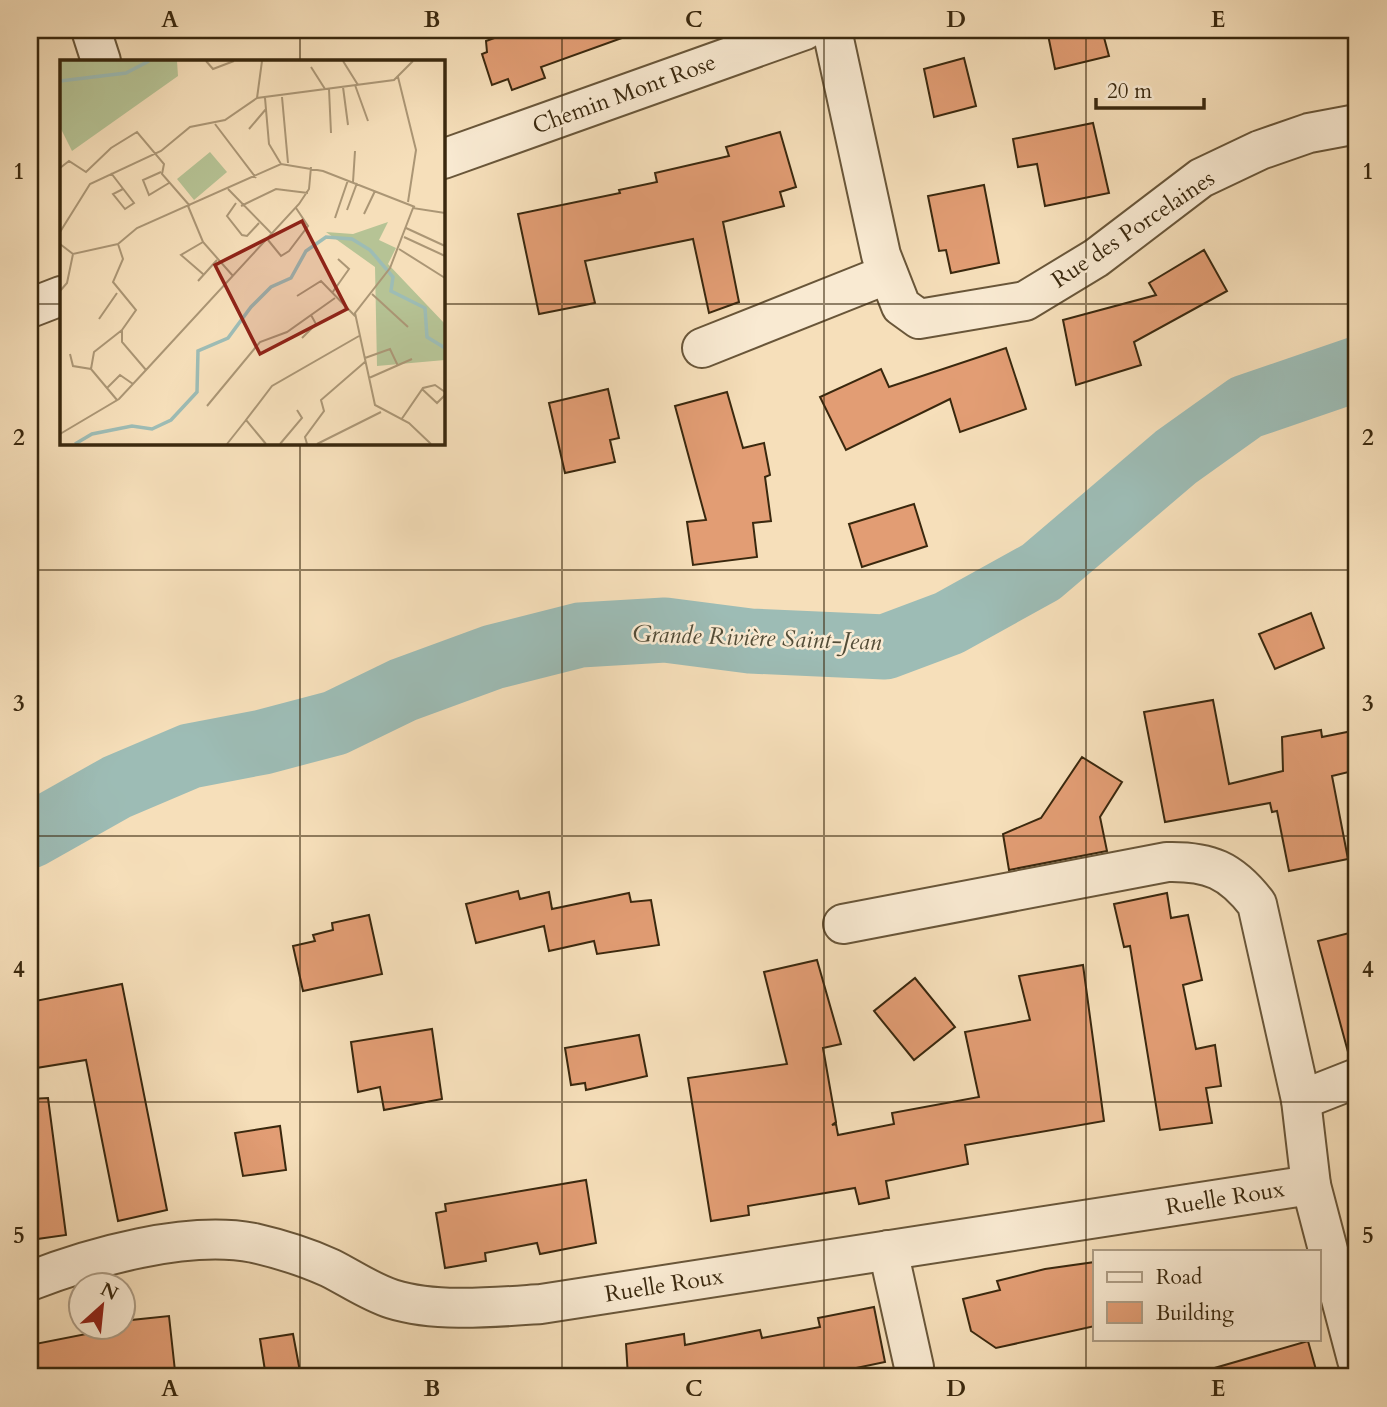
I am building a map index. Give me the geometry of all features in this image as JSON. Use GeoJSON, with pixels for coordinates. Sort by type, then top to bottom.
{"type":"FeatureCollection","features":[{"type":"Feature","properties":{"kind":"street"},"geometry":{"type":"LineString","coordinates":[[90,30],[101,60]]}},
{"type":"Feature","properties":{"kind":"street","name":"Chemin Mont Rose"},"geometry":{"type":"LineString","coordinates":[[444,159],[805,30]]}},
{"type":"Feature","properties":{"kind":"street","name":"Rue des Porcelaines"},"geometry":{"type":"LineString","coordinates":[[832,30],[881,255],[901,306],[919,319],[1026,301],[1096,258],[1201,178],[1260,150],[1309,133],[1357,124]]}},
{"type":"Feature","properties":{"kind":"street"},"geometry":{"type":"LineString","coordinates":[[702,348],[888,274]]}},
{"type":"Feature","properties":{"kind":"street"},"geometry":{"type":"LineString","coordinates":[[30,308],[60,296]]}},
{"type":"Feature","properties":{"kind":"street","name":"Ruelle Roux"},"geometry":{"type":"LineString","coordinates":[[843,924],[1167,862],[1191,862],[1217,869],[1240,883],[1257,904],[1301,1100],[1311,1185],[1357,1360]]}},
{"type":"Feature","properties":{"kind":"street"},"geometry":{"type":"LineString","coordinates":[[1301,1100],[1357,1078]]}},
{"type":"Feature","properties":{"kind":"street","name":"Ruelle Roux"},"geometry":{"type":"LineString","coordinates":[[30,1281],[86,1259],[204,1239],[251,1243],[289,1252],[393,1299],[484,1308],[541,1304],[1311,1185]]}},
{"type":"Feature","properties":{"kind":"street"},"geometry":{"type":"LineString","coordinates":[[888,1250],[914,1367],[912,1377]]}},
{"type":"Feature","properties":{"kind":"building"},"geometry":{"type":"Polygon","coordinates":[[[517,30],[533,30],[535,34],[548,30],[633,30],[633,34],[541,67],[545,78],[512,90],[508,79],[492,85],[482,54],[487,52],[486,41],[517,30]]]}},
{"type":"Feature","properties":{"kind":"building"},"geometry":{"type":"Polygon","coordinates":[[[1047,30],[1102,30],[1109,56],[1055,69],[1047,30]]]}},
{"type":"Feature","properties":{"kind":"building"},"geometry":{"type":"Polygon","coordinates":[[[964,58],[976,106],[934,117],[924,69],[964,58]]]}},
{"type":"Feature","properties":{"kind":"building"},"geometry":{"type":"Polygon","coordinates":[[[1093,123],[1109,193],[1045,206],[1037,164],[1018,167],[1013,139],[1093,123]]]}},
{"type":"Feature","properties":{"kind":"building"},"geometry":{"type":"Polygon","coordinates":[[[780,132],[796,187],[780,192],[784,206],[723,222],[739,302],[709,313],[693,239],[585,261],[595,303],[539,314],[518,214],[620,193],[619,190],[657,182],[655,173],[729,156],[726,147],[780,132]]]}},
{"type":"Feature","properties":{"kind":"building"},"geometry":{"type":"Polygon","coordinates":[[[984,185],[999,263],[951,273],[946,250],[939,251],[928,196],[984,185]]]}},
{"type":"Feature","properties":{"kind":"building"},"geometry":{"type":"Polygon","coordinates":[[[1204,250],[1227,291],[1134,342],[1141,365],[1076,385],[1063,320],[1156,295],[1149,283],[1204,250]]]}},
{"type":"Feature","properties":{"kind":"building"},"geometry":{"type":"Polygon","coordinates":[[[1006,348],[1026,409],[960,432],[950,399],[846,450],[820,397],[881,369],[889,387],[1006,348]]]}},
{"type":"Feature","properties":{"kind":"building"},"geometry":{"type":"Polygon","coordinates":[[[608,389],[619,438],[610,440],[615,462],[565,473],[549,403],[608,389]]]}},
{"type":"Feature","properties":{"kind":"building"},"geometry":{"type":"Polygon","coordinates":[[[727,392],[743,448],[764,443],[770,475],[765,477],[771,521],[753,523],[757,557],[693,565],[687,522],[706,520],[675,406],[727,392]]]}},
{"type":"Feature","properties":{"kind":"building"},"geometry":{"type":"Polygon","coordinates":[[[914,504],[927,546],[862,567],[849,524],[914,504]]]}},
{"type":"Feature","properties":{"kind":"building"},"geometry":{"type":"Polygon","coordinates":[[[1311,613],[1324,648],[1275,669],[1259,634],[1311,613]]]}},
{"type":"Feature","properties":{"kind":"building"},"geometry":{"type":"Polygon","coordinates":[[[1213,700],[1229,784],[1283,771],[1282,737],[1321,730],[1322,737],[1357,730],[1357,770],[1332,776],[1348,859],[1289,871],[1277,811],[1272,812],[1270,803],[1165,822],[1144,712],[1213,700]]]}},
{"type":"Feature","properties":{"kind":"building"},"geometry":{"type":"Polygon","coordinates":[[[1082,757],[1122,782],[1100,817],[1107,851],[1009,870],[1003,834],[1041,818],[1082,757]]]}},
{"type":"Feature","properties":{"kind":"building"},"geometry":{"type":"Polygon","coordinates":[[[518,891],[520,899],[549,892],[552,909],[629,893],[631,902],[651,900],[659,945],[597,954],[594,941],[549,951],[544,926],[476,943],[466,904],[518,891]]]}},
{"type":"Feature","properties":{"kind":"building"},"geometry":{"type":"Polygon","coordinates":[[[1167,893],[1171,918],[1188,915],[1202,980],[1183,985],[1196,1049],[1215,1045],[1221,1086],[1206,1088],[1212,1123],[1160,1130],[1130,946],[1124,947],[1114,904],[1167,893]]]}},
{"type":"Feature","properties":{"kind":"building"},"geometry":{"type":"Polygon","coordinates":[[[369,915],[382,974],[303,991],[293,946],[315,941],[313,935],[333,930],[332,923],[369,915]]]}},
{"type":"Feature","properties":{"kind":"building"},"geometry":{"type":"Polygon","coordinates":[[[1357,931],[1357,1051],[1348,1052],[1318,941],[1357,931]]]}},
{"type":"Feature","properties":{"kind":"building"},"geometry":{"type":"Polygon","coordinates":[[[817,960],[841,1044],[823,1048],[836,1122],[832,1125],[836,1124],[838,1135],[894,1124],[892,1113],[979,1097],[965,1032],[1030,1020],[1019,976],[1083,965],[1104,1121],[965,1145],[968,1164],[886,1181],[889,1198],[859,1204],[855,1188],[748,1206],[749,1215],[711,1221],[688,1078],[787,1064],[764,972],[817,960]]]}},
{"type":"Feature","properties":{"kind":"building"},"geometry":{"type":"Polygon","coordinates":[[[915,978],[955,1027],[914,1060],[874,1011],[915,978]]]}},
{"type":"Feature","properties":{"kind":"building"},"geometry":{"type":"Polygon","coordinates":[[[122,984],[167,1210],[118,1221],[86,1060],[30,1069],[30,1002],[122,984]]]}},
{"type":"Feature","properties":{"kind":"building"},"geometry":{"type":"Polygon","coordinates":[[[432,1029],[442,1099],[384,1110],[380,1087],[358,1092],[351,1042],[432,1029]]]}},
{"type":"Feature","properties":{"kind":"building"},"geometry":{"type":"Polygon","coordinates":[[[639,1035],[647,1076],[586,1090],[585,1083],[571,1085],[565,1048],[639,1035]]]}},
{"type":"Feature","properties":{"kind":"building"},"geometry":{"type":"Polygon","coordinates":[[[48,1098],[66,1235],[30,1240],[30,1099],[48,1098]]]}},
{"type":"Feature","properties":{"kind":"building"},"geometry":{"type":"Polygon","coordinates":[[[280,1126],[286,1170],[243,1176],[235,1133],[280,1126]]]}},
{"type":"Feature","properties":{"kind":"building"},"geometry":{"type":"Polygon","coordinates":[[[586,1180],[596,1243],[540,1254],[537,1243],[485,1253],[486,1261],[445,1268],[436,1213],[446,1211],[445,1204],[586,1180]]]}},
{"type":"Feature","properties":{"kind":"building"},"geometry":{"type":"Polygon","coordinates":[[[1093,1262],[1093,1326],[996,1348],[971,1331],[963,1299],[1000,1290],[997,1281],[1045,1269],[1093,1262]]]}},
{"type":"Feature","properties":{"kind":"building"},"geometry":{"type":"Polygon","coordinates":[[[874,1307],[885,1362],[813,1377],[628,1377],[626,1344],[684,1334],[685,1345],[760,1330],[762,1338],[820,1327],[818,1318],[874,1307]]]}},
{"type":"Feature","properties":{"kind":"building"},"geometry":{"type":"Polygon","coordinates":[[[169,1316],[175,1371],[119,1377],[30,1377],[30,1345],[66,1338],[136,1340],[136,1320],[169,1316]]]}},
{"type":"Feature","properties":{"kind":"building"},"geometry":{"type":"Polygon","coordinates":[[[293,1334],[301,1377],[266,1377],[260,1339],[293,1334]]]}},
{"type":"Feature","properties":{"kind":"building"},"geometry":{"type":"Polygon","coordinates":[[[1308,1341],[1318,1377],[1213,1377],[1211,1369],[1308,1341]]]}},
{"type":"Feature","properties":{"kind":"waterway","name":"Grande Rivière Saint-Jean"},"geometry":{"type":"LineString","coordinates":[[30,836],[117,787],[190,756],[263,742],[335,723],[403,690],[493,657],[580,635],[665,630],[750,641],[885,647],[949,623],[1041,572],[1176,457],[1246,407],[1357,369]]}}]}
